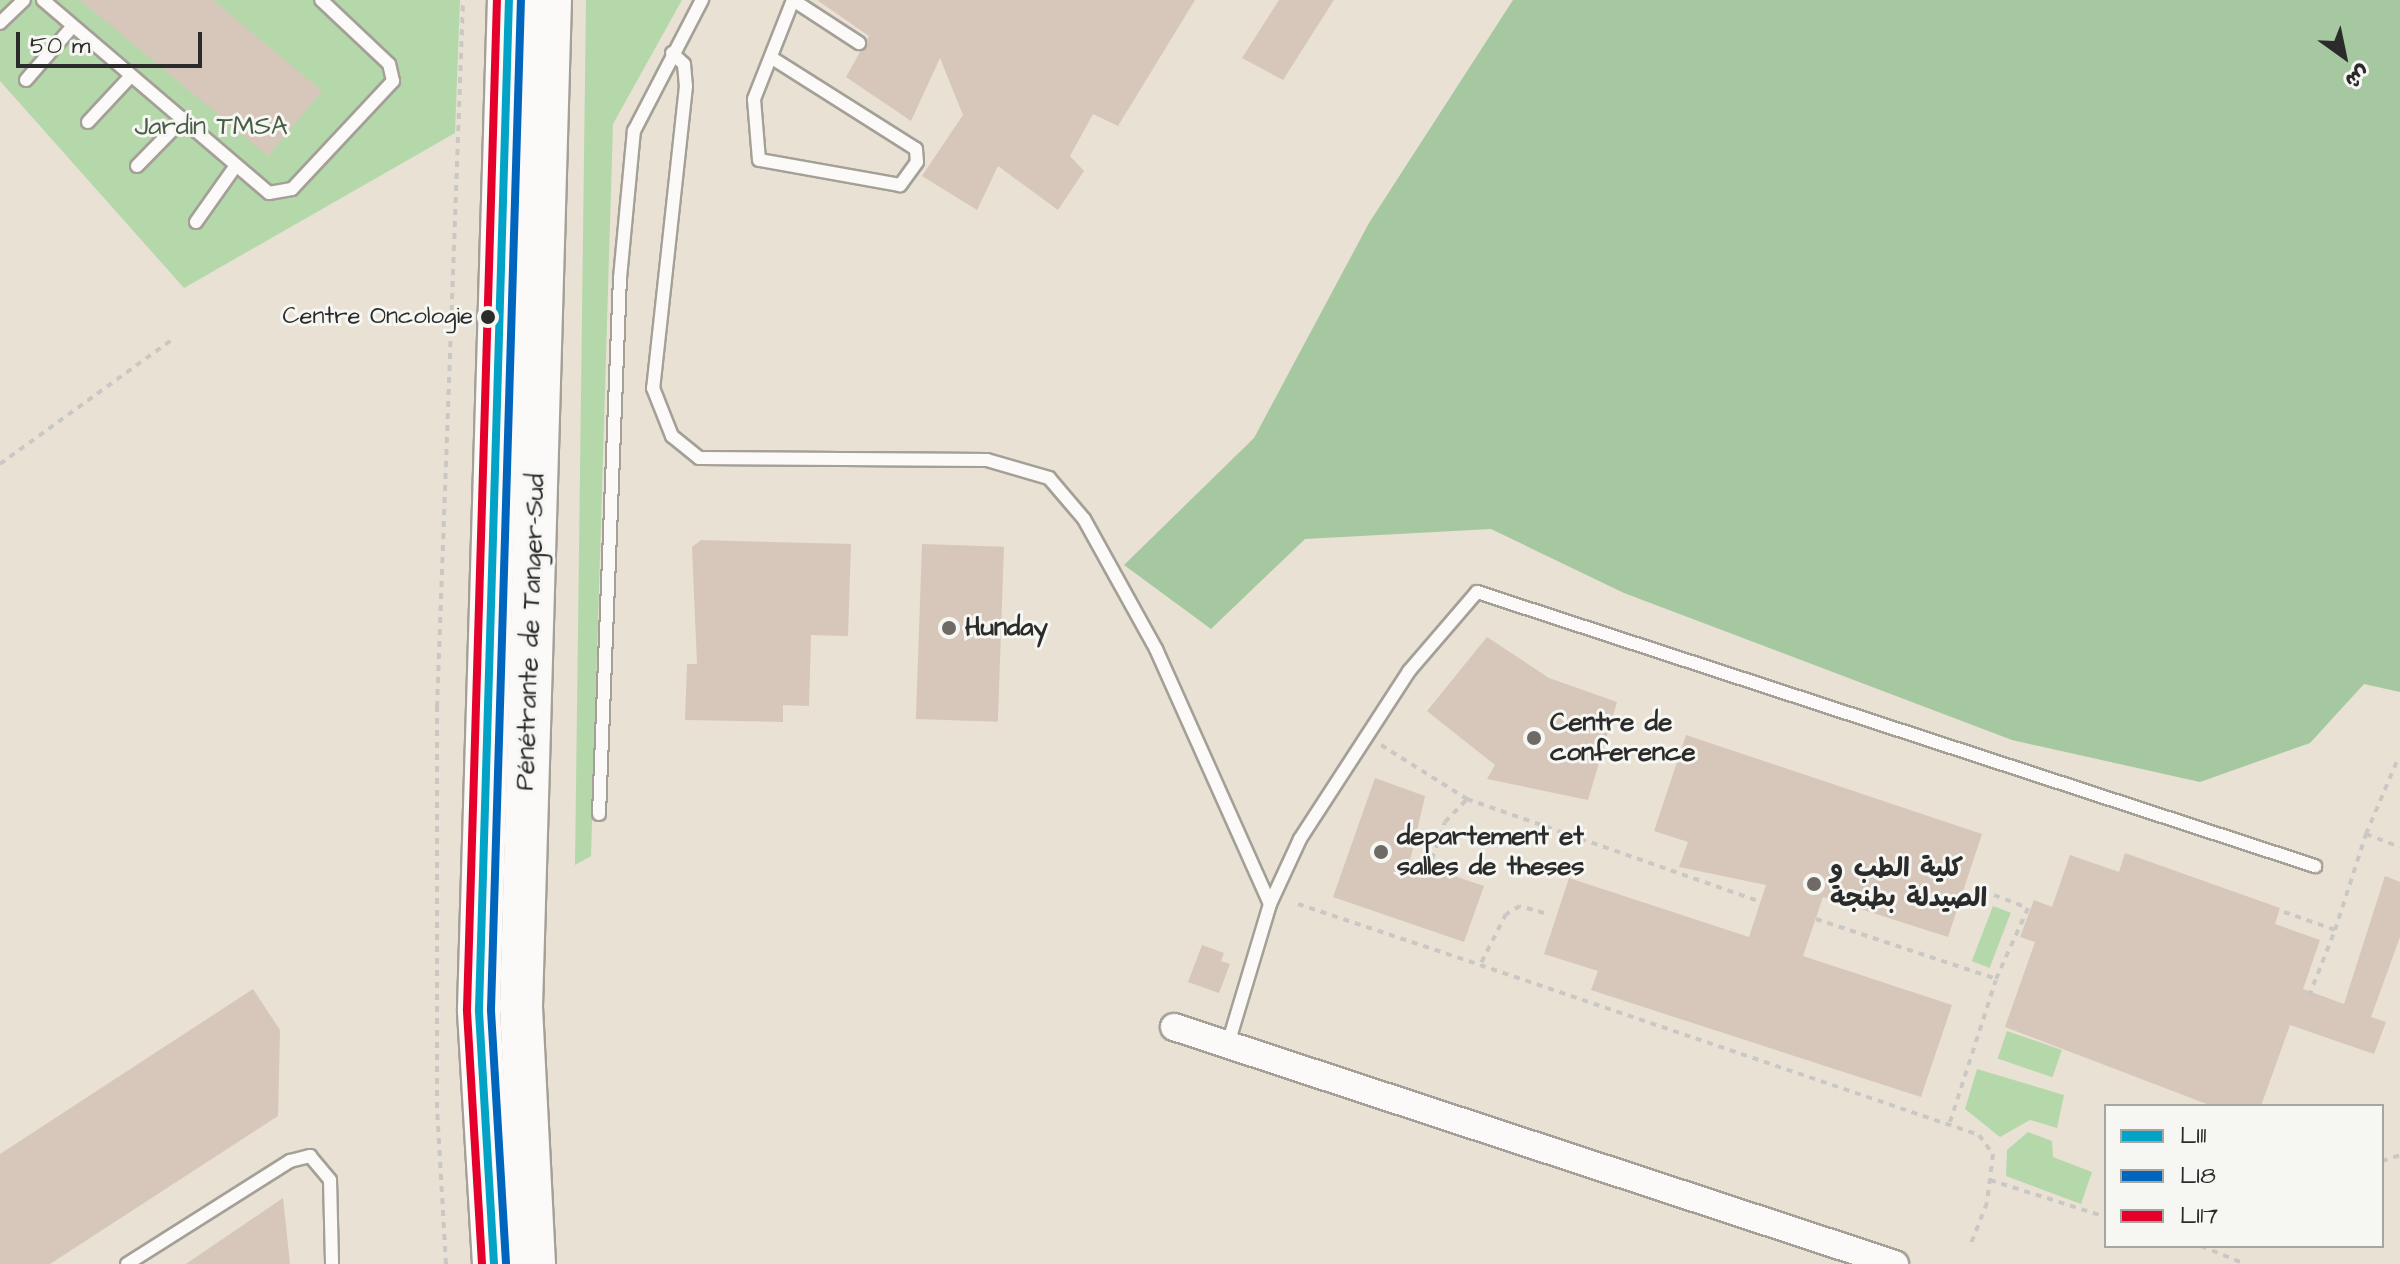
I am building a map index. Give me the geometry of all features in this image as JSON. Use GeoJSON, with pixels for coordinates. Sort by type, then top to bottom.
{"type":"FeatureCollection","features":[{"type":"Feature","properties":{"kind":"highway","name":"Pénétrante de Tanger-Sud"},"geometry":{"type":"LineString","coordinates":[[494,1264],[479,1009],[509,0]]}},
{"type":"Feature","properties":{"kind":"highway","name":"Pénétrante de Tanger-Sud"},"geometry":{"type":"LineString","coordinates":[[534,1264],[521,1006],[550,0]]}},
{"type":"Feature","properties":{"kind":"street"},"geometry":{"type":"LineString","coordinates":[[1174,1027],[1895,1264]]}},
{"type":"Feature","properties":{"kind":"lane"},"geometry":{"type":"LineString","coordinates":[[0,23],[24,0]]}},
{"type":"Feature","properties":{"kind":"lane"},"geometry":{"type":"LineString","coordinates":[[43,0],[269,193],[292,189],[393,81],[389,64],[321,0]]}},
{"type":"Feature","properties":{"kind":"lane"},"geometry":{"type":"LineString","coordinates":[[599,814],[620,278],[632,146],[643,102],[702,0]]}},
{"type":"Feature","properties":{"kind":"lane"},"geometry":{"type":"LineString","coordinates":[[772,58],[916,149],[917,162],[900,185],[759,160],[751,124],[772,58],[793,0],[859,43]]}},
{"type":"Feature","properties":{"kind":"lane"},"geometry":{"type":"LineString","coordinates":[[26,80],[72,27]]}},
{"type":"Feature","properties":{"kind":"lane"},"geometry":{"type":"LineString","coordinates":[[672,53],[684,64],[686,86],[653,388],[672,436],[699,458],[987,460],[1049,478],[1084,519],[1156,649],[1270,904]]}},
{"type":"Feature","properties":{"kind":"lane"},"geometry":{"type":"LineString","coordinates":[[88,122],[130,77]]}},
{"type":"Feature","properties":{"kind":"lane"},"geometry":{"type":"LineString","coordinates":[[137,166],[181,121]]}},
{"type":"Feature","properties":{"kind":"lane"},"geometry":{"type":"LineString","coordinates":[[196,222],[235,167]]}},
{"type":"Feature","properties":{"kind":"lane"},"geometry":{"type":"LineString","coordinates":[[1228,1044],[1270,904],[1300,839],[1409,671],[1477,592],[2315,866]]}},
{"type":"Feature","properties":{"kind":"lane"},"geometry":{"type":"LineString","coordinates":[[127,1264],[290,1161],[310,1156],[330,1180],[332,1264]]}},
{"type":"Feature","properties":{"kind":"path"},"geometry":{"type":"LineString","coordinates":[[446,1264],[437,1108],[437,707],[463,0]]}},
{"type":"Feature","properties":{"kind":"path"},"geometry":{"type":"LineString","coordinates":[[0,464],[171,340]]}},
{"type":"Feature","properties":{"kind":"path"},"geometry":{"type":"LineString","coordinates":[[1368,735],[1467,799],[1761,902]]}},
{"type":"Feature","properties":{"kind":"path"},"geometry":{"type":"LineString","coordinates":[[2309,996],[2335,930],[2366,834],[2397,761]]}},
{"type":"Feature","properties":{"kind":"path"},"geometry":{"type":"LineString","coordinates":[[1432,859],[1445,822],[1467,799]]}},
{"type":"Feature","properties":{"kind":"path"},"geometry":{"type":"LineString","coordinates":[[2366,834],[2400,847]]}},
{"type":"Feature","properties":{"kind":"path"},"geometry":{"type":"LineString","coordinates":[[1950,1122],[1996,979],[2025,907],[1994,895]]}},
{"type":"Feature","properties":{"kind":"path"},"geometry":{"type":"LineString","coordinates":[[1298,904],[1950,1122],[1979,1135],[1993,1154],[1990,1180],[1970,1246]]}},
{"type":"Feature","properties":{"kind":"path"},"geometry":{"type":"LineString","coordinates":[[1480,965],[1506,914],[1520,906],[1544,913]]}},
{"type":"Feature","properties":{"kind":"path"},"geometry":{"type":"LineString","coordinates":[[2284,912],[2335,930]]}},
{"type":"Feature","properties":{"kind":"path"},"geometry":{"type":"LineString","coordinates":[[1816,919],[1996,979]]}},
{"type":"Feature","properties":{"kind":"path"},"geometry":{"type":"LineString","coordinates":[[1990,1180],[2104,1216]]}},
{"type":"Feature","properties":{"kind":"path"},"geometry":{"type":"LineString","coordinates":[[2206,1248],[2245,1264]]}},
{"type":"Feature","properties":{"kind":"green space","name":"Jardin TMSA"},"geometry":{"type":"Polygon","coordinates":[[[0,0],[460,0],[455,133],[184,288],[0,81],[0,0]]]}},
{"type":"Feature","properties":{"kind":"green space"},"geometry":{"type":"Polygon","coordinates":[[[586,0],[682,0],[613,124],[591,856],[575,865],[586,0]]]}},
{"type":"Feature","properties":{"kind":"green space"},"geometry":{"type":"Polygon","coordinates":[[[1513,0],[2400,0],[2400,692],[2364,684],[2310,743],[2200,782],[2012,740],[1624,593],[1491,529],[1305,539],[1211,629],[1124,565],[1254,438],[1369,223],[1513,0]]]}},
{"type":"Feature","properties":{"kind":"green space"},"geometry":{"type":"Polygon","coordinates":[[[1993,906],[2011,913],[1990,968],[1972,961],[1993,906]]]}},
{"type":"Feature","properties":{"kind":"green space"},"geometry":{"type":"Polygon","coordinates":[[[2007,1031],[2062,1050],[2052,1077],[1998,1058],[2007,1031]]]}},
{"type":"Feature","properties":{"kind":"green space"},"geometry":{"type":"Polygon","coordinates":[[[1977,1069],[2064,1095],[2057,1128],[2030,1120],[2000,1137],[1965,1109],[1977,1069]]]}},
{"type":"Feature","properties":{"kind":"green space"},"geometry":{"type":"Polygon","coordinates":[[[2028,1132],[2052,1141],[2053,1157],[2092,1172],[2081,1204],[2006,1176],[2007,1150],[2028,1132]]]}},
{"type":"Feature","properties":{"kind":"building"},"geometry":{"type":"Polygon","coordinates":[[[80,0],[213,0],[322,91],[268,156],[80,0]]]}},
{"type":"Feature","properties":{"kind":"building"},"geometry":{"type":"Polygon","coordinates":[[[817,0],[1195,0],[1118,126],[1093,114],[1070,156],[1084,171],[1058,210],[998,166],[977,210],[922,176],[963,115],[940,58],[911,121],[846,77],[869,36],[817,0]]]}},
{"type":"Feature","properties":{"kind":"building"},"geometry":{"type":"Polygon","coordinates":[[[1279,0],[1334,0],[1283,80],[1242,58],[1279,0]]]}},
{"type":"Feature","properties":{"kind":"building"},"geometry":{"type":"Polygon","coordinates":[[[701,540],[851,544],[848,636],[811,635],[809,706],[783,705],[783,722],[685,720],[687,664],[697,664],[692,547],[701,540]]]}},
{"type":"Feature","properties":{"kind":"building"},"geometry":{"type":"Polygon","coordinates":[[[922,544],[1004,547],[998,722],[916,719],[922,544]]]}},
{"type":"Feature","properties":{"kind":"building","name":"Centre de conference"},"geometry":{"type":"Polygon","coordinates":[[[1487,637],[1549,678],[1617,702],[1588,800],[1487,779],[1495,765],[1427,711],[1487,637]]]}},
{"type":"Feature","properties":{"kind":"building"},"geometry":{"type":"Polygon","coordinates":[[[1686,735],[1982,834],[1948,937],[1823,897],[1803,956],[1952,1005],[1921,1097],[1591,990],[1598,971],[1544,954],[1569,878],[1749,937],[1766,885],[1679,867],[1688,842],[1654,831],[1686,735]]]}},
{"type":"Feature","properties":{"kind":"building","name":"departement et salles de theses"},"geometry":{"type":"Polygon","coordinates":[[[1375,778],[1425,796],[1410,861],[1484,886],[1464,942],[1333,897],[1375,778]]]}},
{"type":"Feature","properties":{"kind":"building"},"geometry":{"type":"Polygon","coordinates":[[[2125,853],[2280,908],[2275,924],[2320,940],[2303,989],[2344,1004],[2385,876],[2400,882],[2400,937],[2371,1017],[2386,1022],[2374,1054],[2290,1025],[2262,1104],[2207,1104],[2005,1027],[2035,942],[2020,937],[2034,900],[2052,907],[2070,855],[2119,872],[2125,853]]]}},
{"type":"Feature","properties":{"kind":"building"},"geometry":{"type":"Polygon","coordinates":[[[1202,945],[1224,953],[1221,961],[1230,964],[1219,993],[1188,982],[1202,945]]]}},
{"type":"Feature","properties":{"kind":"building"},"geometry":{"type":"Polygon","coordinates":[[[253,989],[280,1030],[278,1116],[50,1264],[0,1264],[0,1154],[253,989]]]}},
{"type":"Feature","properties":{"kind":"building"},"geometry":{"type":"Polygon","coordinates":[[[283,1198],[290,1264],[186,1264],[283,1198]]]}},
{"type":"Feature","properties":{"kind":"transit line","name":"LI17"},"geometry":{"type":"LineString","coordinates":[[482,1264],[467,1009],[497,0]]}},
{"type":"Feature","properties":{"kind":"transit line","name":"LI11"},"geometry":{"type":"LineString","coordinates":[[494,1264],[479,1009],[509,0]]}},
{"type":"Feature","properties":{"kind":"transit line","name":"LI8"},"geometry":{"type":"LineString","coordinates":[[506,1263],[491,1009],[521,0]]}},
{"type":"Feature","properties":{"kind":"place","name":"Centre Oncologie"},"geometry":{"type":"Point","coordinates":[488,317]}},
{"type":"Feature","properties":{"kind":"place","name":"Hunday"},"geometry":{"type":"Point","coordinates":[949,628]}},
{"type":"Feature","properties":{"kind":"place","name":"Centre de conference"},"geometry":{"type":"Point","coordinates":[1534,738]}},
{"type":"Feature","properties":{"kind":"place","name":"departement et salles de theses"},"geometry":{"type":"Point","coordinates":[1381,852]}},
{"type":"Feature","properties":{"kind":"place","name":"كلية الطب و الصيدلة بطنجة"},"geometry":{"type":"Point","coordinates":[1814,884]}}]}
